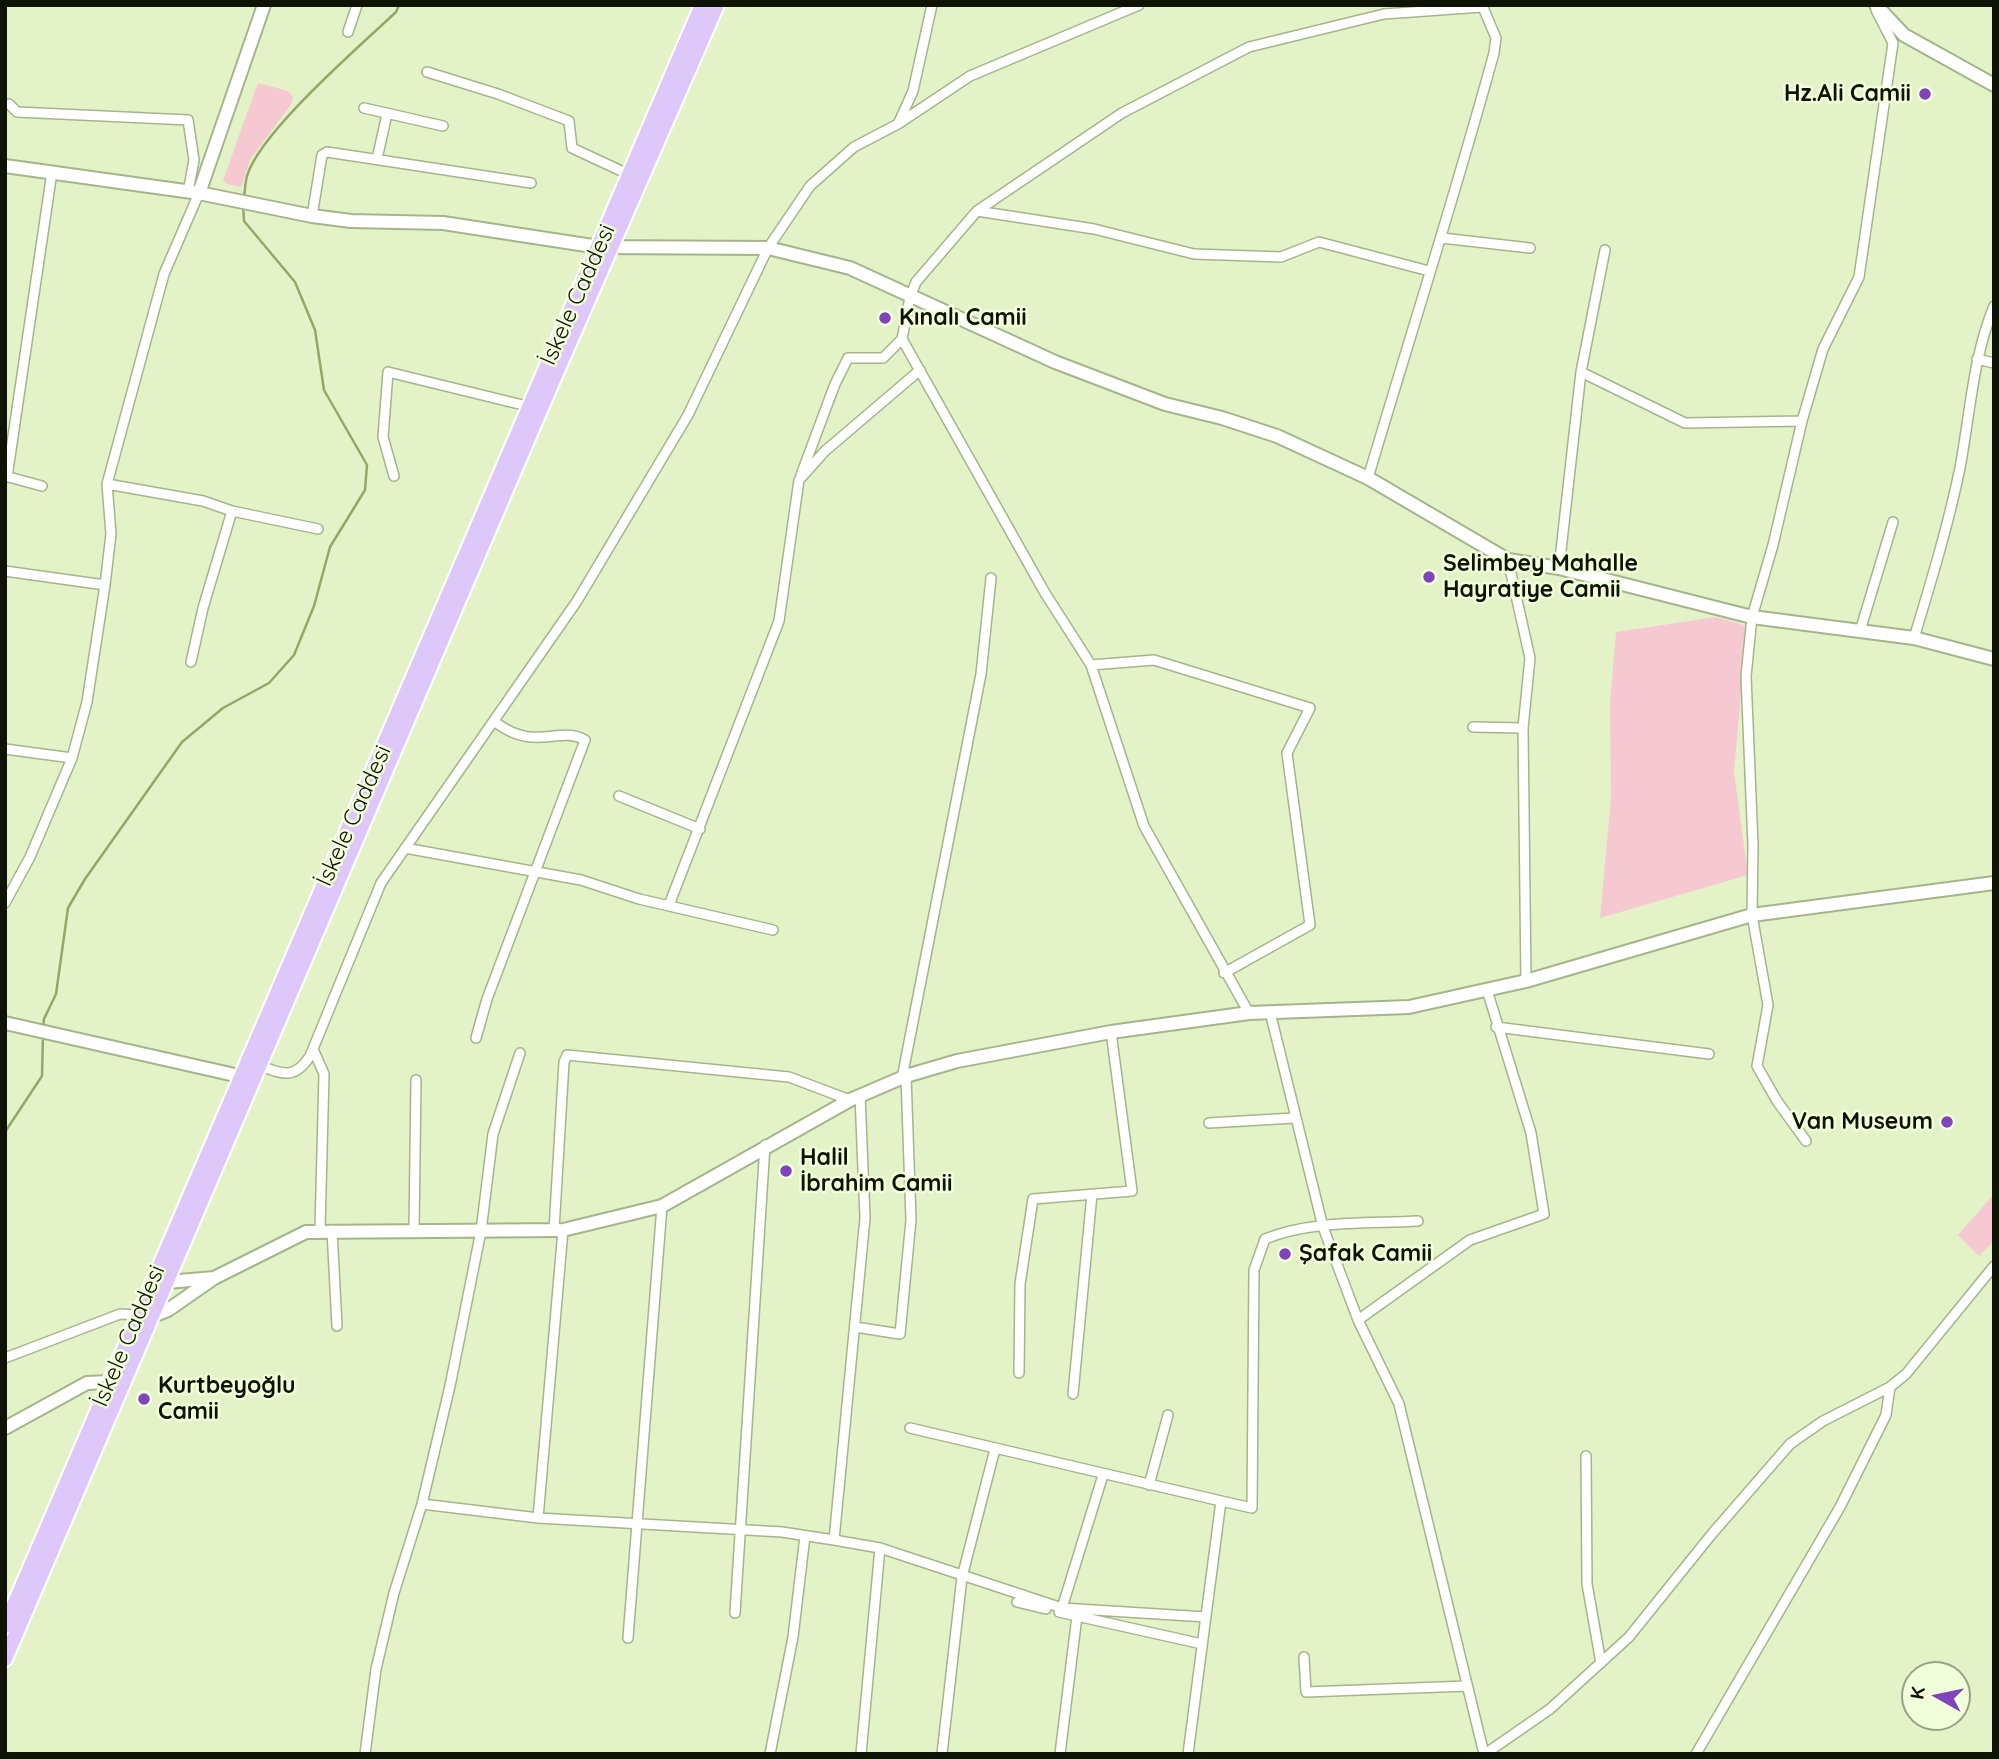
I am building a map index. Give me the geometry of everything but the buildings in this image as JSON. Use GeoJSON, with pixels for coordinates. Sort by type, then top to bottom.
{"type":"FeatureCollection","features":[{"type":"Feature","properties":{"kind":"main road","name":"İskele Caddesi"},"geometry":{"type":"LineString","coordinates":[[5,1626],[109,1382],[145,1316],[252,1074],[605,247],[631,176],[702,5]]}},
{"type":"Feature","properties":{"kind":"main road"},"geometry":{"type":"LineString","coordinates":[[605,247],[717,5]]}},
{"type":"Feature","properties":{"kind":"main road"},"geometry":{"type":"LineString","coordinates":[[5,1660],[145,1316],[167,1282],[252,1074],[535,408]]}},
{"type":"Feature","properties":{"kind":"street"},"geometry":{"type":"LineString","coordinates":[[5,903],[72,758],[87,702],[105,585],[111,534],[107,484],[164,274],[264,5]]}},
{"type":"Feature","properties":{"kind":"street"},"geometry":{"type":"LineString","coordinates":[[348,32],[357,5]]}},
{"type":"Feature","properties":{"kind":"street"},"geometry":{"type":"LineString","coordinates":[[898,124],[913,91],[932,5]]}},
{"type":"Feature","properties":{"kind":"street"},"geometry":{"type":"LineString","coordinates":[[5,1023],[252,1074],[287,1076],[296,1073],[313,1049],[381,883],[577,601],[688,415],[768,248],[810,186],[854,146],[898,124],[970,76],[1139,5]]}},
{"type":"Feature","properties":{"kind":"street"},"geometry":{"type":"LineString","coordinates":[[1875,5],[1904,35],[1994,85]]}},
{"type":"Feature","properties":{"kind":"street"},"geometry":{"type":"LineString","coordinates":[[1807,1140],[1776,1101],[1757,1066],[1768,1005],[1752,915],[1753,845],[1746,676],[1752,617],[1773,545],[1801,421],[1823,349],[1859,277],[1893,43],[1875,5]]}},
{"type":"Feature","properties":{"kind":"street"},"geometry":{"type":"LineString","coordinates":[[669,905],[779,621],[799,480],[835,384],[848,358],[883,358],[902,339],[910,297],[916,282],[977,211],[1122,113],[1250,47],[1384,14],[1482,6],[1496,38],[1494,53],[1368,478]]}},
{"type":"Feature","properties":{"kind":"street"},"geometry":{"type":"LineString","coordinates":[[427,72],[498,94],[569,121],[572,148],[631,176]]}},
{"type":"Feature","properties":{"kind":"street"},"geometry":{"type":"LineString","coordinates":[[9,104],[17,111],[188,120],[194,160],[194,193]]}},
{"type":"Feature","properties":{"kind":"street"},"geometry":{"type":"LineString","coordinates":[[364,108],[443,126]]}},
{"type":"Feature","properties":{"kind":"street"},"geometry":{"type":"LineString","coordinates":[[377,159],[387,114]]}},
{"type":"Feature","properties":{"kind":"street"},"geometry":{"type":"LineString","coordinates":[[312,216],[322,155],[327,152],[531,183]]}},
{"type":"Feature","properties":{"kind":"street"},"geometry":{"type":"LineString","coordinates":[[5,166],[194,193],[351,221],[443,223],[605,247],[768,248],[850,268],[1055,362],[1165,404],[1222,418],[1277,436],[1368,478],[1508,560],[1559,568],[1752,617],[1914,638],[1994,659]]}},
{"type":"Feature","properties":{"kind":"street"},"geometry":{"type":"LineString","coordinates":[[43,486],[6,476],[52,172]]}},
{"type":"Feature","properties":{"kind":"street"},"geometry":{"type":"LineString","coordinates":[[977,211],[1094,229],[1194,254],[1281,257],[1319,242],[1429,271]]}},
{"type":"Feature","properties":{"kind":"street"},"geometry":{"type":"LineString","coordinates":[[1441,239],[1530,248]]}},
{"type":"Feature","properties":{"kind":"street"},"geometry":{"type":"LineString","coordinates":[[1559,568],[1581,372],[1605,250]]}},
{"type":"Feature","properties":{"kind":"street"},"geometry":{"type":"LineString","coordinates":[[1914,638],[1955,489],[1971,409],[1977,359],[1994,306]]}},
{"type":"Feature","properties":{"kind":"street"},"geometry":{"type":"LineString","coordinates":[[902,339],[1045,593],[1091,665],[1144,826],[1224,974],[1249,1013]]}},
{"type":"Feature","properties":{"kind":"street"},"geometry":{"type":"LineString","coordinates":[[1977,359],[1994,363]]}},
{"type":"Feature","properties":{"kind":"street"},"geometry":{"type":"LineString","coordinates":[[799,480],[825,451],[920,370]]}},
{"type":"Feature","properties":{"kind":"street"},"geometry":{"type":"LineString","coordinates":[[394,476],[383,437],[388,372],[535,408]]}},
{"type":"Feature","properties":{"kind":"street"},"geometry":{"type":"LineString","coordinates":[[1581,372],[1685,423],[1801,421]]}},
{"type":"Feature","properties":{"kind":"street"},"geometry":{"type":"LineString","coordinates":[[107,484],[203,501],[232,511],[318,529]]}},
{"type":"Feature","properties":{"kind":"street"},"geometry":{"type":"LineString","coordinates":[[191,662],[203,607],[232,511]]}},
{"type":"Feature","properties":{"kind":"street"},"geometry":{"type":"LineString","coordinates":[[1860,631],[1893,522]]}},
{"type":"Feature","properties":{"kind":"street"},"geometry":{"type":"LineString","coordinates":[[1508,560],[1530,658],[1523,728],[1526,981]]}},
{"type":"Feature","properties":{"kind":"street"},"geometry":{"type":"LineString","coordinates":[[5,570],[105,585]]}},
{"type":"Feature","properties":{"kind":"street"},"geometry":{"type":"LineString","coordinates":[[855,1327],[900,1334],[911,1220],[904,1077],[981,674],[992,578]]}},
{"type":"Feature","properties":{"kind":"street"},"geometry":{"type":"LineString","coordinates":[[1091,665],[1154,660],[1310,708],[1287,753],[1310,925],[1224,974]]}},
{"type":"Feature","properties":{"kind":"street"},"geometry":{"type":"LineString","coordinates":[[476,1038],[487,999],[585,740],[578,736],[532,739],[519,737],[495,722]]}},
{"type":"Feature","properties":{"kind":"street"},"geometry":{"type":"LineString","coordinates":[[1473,727],[1523,728]]}},
{"type":"Feature","properties":{"kind":"street"},"geometry":{"type":"LineString","coordinates":[[5,749],[72,758]]}},
{"type":"Feature","properties":{"kind":"street"},"geometry":{"type":"LineString","coordinates":[[619,796],[700,829]]}},
{"type":"Feature","properties":{"kind":"street"},"geometry":{"type":"LineString","coordinates":[[405,848],[537,871],[773,930]]}},
{"type":"Feature","properties":{"kind":"street"},"geometry":{"type":"LineString","coordinates":[[5,1358],[120,1314],[145,1316],[167,1310],[214,1278],[294,1238],[326,1229],[558,1230],[662,1206],[765,1145],[855,1098],[904,1077],[957,1061],[1111,1032],[1249,1013],[1409,1007],[1526,981],[1752,915],[1994,883]]}},
{"type":"Feature","properties":{"kind":"street"},"geometry":{"type":"LineString","coordinates":[[1358,1320],[1470,1240],[1544,1214],[1531,1133],[1496,1027],[1487,990]]}},
{"type":"Feature","properties":{"kind":"street"},"geometry":{"type":"LineString","coordinates":[[1270,1012],[1323,1227],[1358,1320],[1399,1404],[1485,1754],[1527,1727],[1629,1637],[1711,1535],[1790,1444],[1823,1421],[1890,1387],[1921,1356],[1994,1266]]}},
{"type":"Feature","properties":{"kind":"street"},"geometry":{"type":"LineString","coordinates":[[1496,1027],[1709,1054]]}},
{"type":"Feature","properties":{"kind":"street"},"geometry":{"type":"LineString","coordinates":[[1018,1373],[1020,1284],[1033,1199],[1132,1191],[1111,1032]]}},
{"type":"Feature","properties":{"kind":"street"},"geometry":{"type":"LineString","coordinates":[[313,1049],[324,1074],[326,1229],[337,1326]]}},
{"type":"Feature","properties":{"kind":"street"},"geometry":{"type":"LineString","coordinates":[[365,1754],[376,1669],[394,1593],[422,1504],[481,1231],[493,1134],[520,1053]]}},
{"type":"Feature","properties":{"kind":"street"},"geometry":{"type":"LineString","coordinates":[[538,1518],[558,1230],[564,1062],[567,1055],[789,1077],[855,1098]]}},
{"type":"Feature","properties":{"kind":"street"},"geometry":{"type":"LineString","coordinates":[[414,1230],[416,1080]]}},
{"type":"Feature","properties":{"kind":"street"},"geometry":{"type":"LineString","coordinates":[[834,1540],[865,1218],[855,1098]]}},
{"type":"Feature","properties":{"kind":"street"},"geometry":{"type":"LineString","coordinates":[[1209,1123],[1294,1118]]}},
{"type":"Feature","properties":{"kind":"street"},"geometry":{"type":"LineString","coordinates":[[735,1613],[765,1145]]}},
{"type":"Feature","properties":{"kind":"street"},"geometry":{"type":"LineString","coordinates":[[1073,1394],[1092,1195]]}},
{"type":"Feature","properties":{"kind":"street"},"geometry":{"type":"LineString","coordinates":[[628,1638],[662,1206]]}},
{"type":"Feature","properties":{"kind":"street"},"geometry":{"type":"LineString","coordinates":[[910,1429],[1252,1508],[1254,1270],[1265,1239],[1282,1233],[1323,1227],[1418,1221]]}},
{"type":"Feature","properties":{"kind":"street"},"geometry":{"type":"LineString","coordinates":[[167,1282],[214,1278]]}},
{"type":"Feature","properties":{"kind":"street"},"geometry":{"type":"LineString","coordinates":[[5,1428],[87,1383],[109,1382]]}},
{"type":"Feature","properties":{"kind":"street"},"geometry":{"type":"LineString","coordinates":[[1696,1754],[1840,1507],[1886,1415],[1890,1387]]}},
{"type":"Feature","properties":{"kind":"street"},"geometry":{"type":"LineString","coordinates":[[1149,1485],[1168,1415]]}},
{"type":"Feature","properties":{"kind":"street"},"geometry":{"type":"LineString","coordinates":[[942,1754],[962,1577],[996,1449]]}},
{"type":"Feature","properties":{"kind":"street"},"geometry":{"type":"LineString","coordinates":[[1586,1456],[1587,1584],[1601,1663]]}},
{"type":"Feature","properties":{"kind":"street"},"geometry":{"type":"LineString","coordinates":[[1062,1608],[1103,1475]]}},
{"type":"Feature","properties":{"kind":"street"},"geometry":{"type":"LineString","coordinates":[[1188,1754],[1221,1501]]}},
{"type":"Feature","properties":{"kind":"street"},"geometry":{"type":"LineString","coordinates":[[422,1504],[538,1518],[834,1540],[880,1548],[1062,1608],[1206,1617]]}},
{"type":"Feature","properties":{"kind":"street"},"geometry":{"type":"LineString","coordinates":[[770,1754],[793,1637],[805,1536]]}},
{"type":"Feature","properties":{"kind":"street"},"geometry":{"type":"LineString","coordinates":[[861,1754],[880,1548]]}},
{"type":"Feature","properties":{"kind":"street"},"geometry":{"type":"LineString","coordinates":[[1017,1602],[1202,1644]]}},
{"type":"Feature","properties":{"kind":"street"},"geometry":{"type":"LineString","coordinates":[[1060,1754],[1077,1616]]}},
{"type":"Feature","properties":{"kind":"street"},"geometry":{"type":"LineString","coordinates":[[1304,1657],[1306,1692],[1467,1686]]}},
{"type":"Feature","properties":{"kind":"shaded area"},"geometry":{"type":"Polygon","coordinates":[[[258,83],[288,91],[293,97],[292,103],[250,160],[241,187],[227,184],[223,180],[258,83]]]}},
{"type":"Feature","properties":{"kind":"shaded area"},"geometry":{"type":"Polygon","coordinates":[[[1716,617],[1747,626],[1734,772],[1748,875],[1600,918],[1611,797],[1610,703],[1616,632],[1716,617]]]}},
{"type":"Feature","properties":{"kind":"shaded area"},"geometry":{"type":"Polygon","coordinates":[[[1994,1194],[1994,1241],[1979,1256],[1958,1235],[1994,1194]]]}},
{"type":"Feature","properties":{"kind":"waterway"},"geometry":{"type":"LineString","coordinates":[[244,198],[247,176],[271,137],[313,90],[396,12],[399,5]]}},
{"type":"Feature","properties":{"kind":"waterway"},"geometry":{"type":"LineString","coordinates":[[43,1028],[44,1019],[56,994],[68,908],[85,879],[182,742],[223,708],[269,683],[294,655],[314,606],[330,547],[365,490],[367,465],[324,390],[315,330],[295,282],[244,221],[243,205]]}},
{"type":"Feature","properties":{"kind":"waterway"},"geometry":{"type":"LineString","coordinates":[[5,1132],[42,1076],[43,1035]]}},
{"type":"Feature","properties":{"kind":"place","name":"Hz.Ali Camii"},"geometry":{"type":"Point","coordinates":[1925,94]}},
{"type":"Feature","properties":{"kind":"place","name":"Kınalı Camii"},"geometry":{"type":"Point","coordinates":[885,318]}},
{"type":"Feature","properties":{"kind":"place","name":"Selimbey Mahalle Hayratiye Camii"},"geometry":{"type":"Point","coordinates":[1429,577]}},
{"type":"Feature","properties":{"kind":"place","name":"Van Museum"},"geometry":{"type":"Point","coordinates":[1947,1122]}},
{"type":"Feature","properties":{"kind":"place","name":"Halil İbrahim Camii"},"geometry":{"type":"Point","coordinates":[786,1171]}},
{"type":"Feature","properties":{"kind":"place","name":"Şafak Camii"},"geometry":{"type":"Point","coordinates":[1285,1254]}},
{"type":"Feature","properties":{"kind":"place","name":"Kurtbeyoğlu Camii"},"geometry":{"type":"Point","coordinates":[144,1399]}}]}
